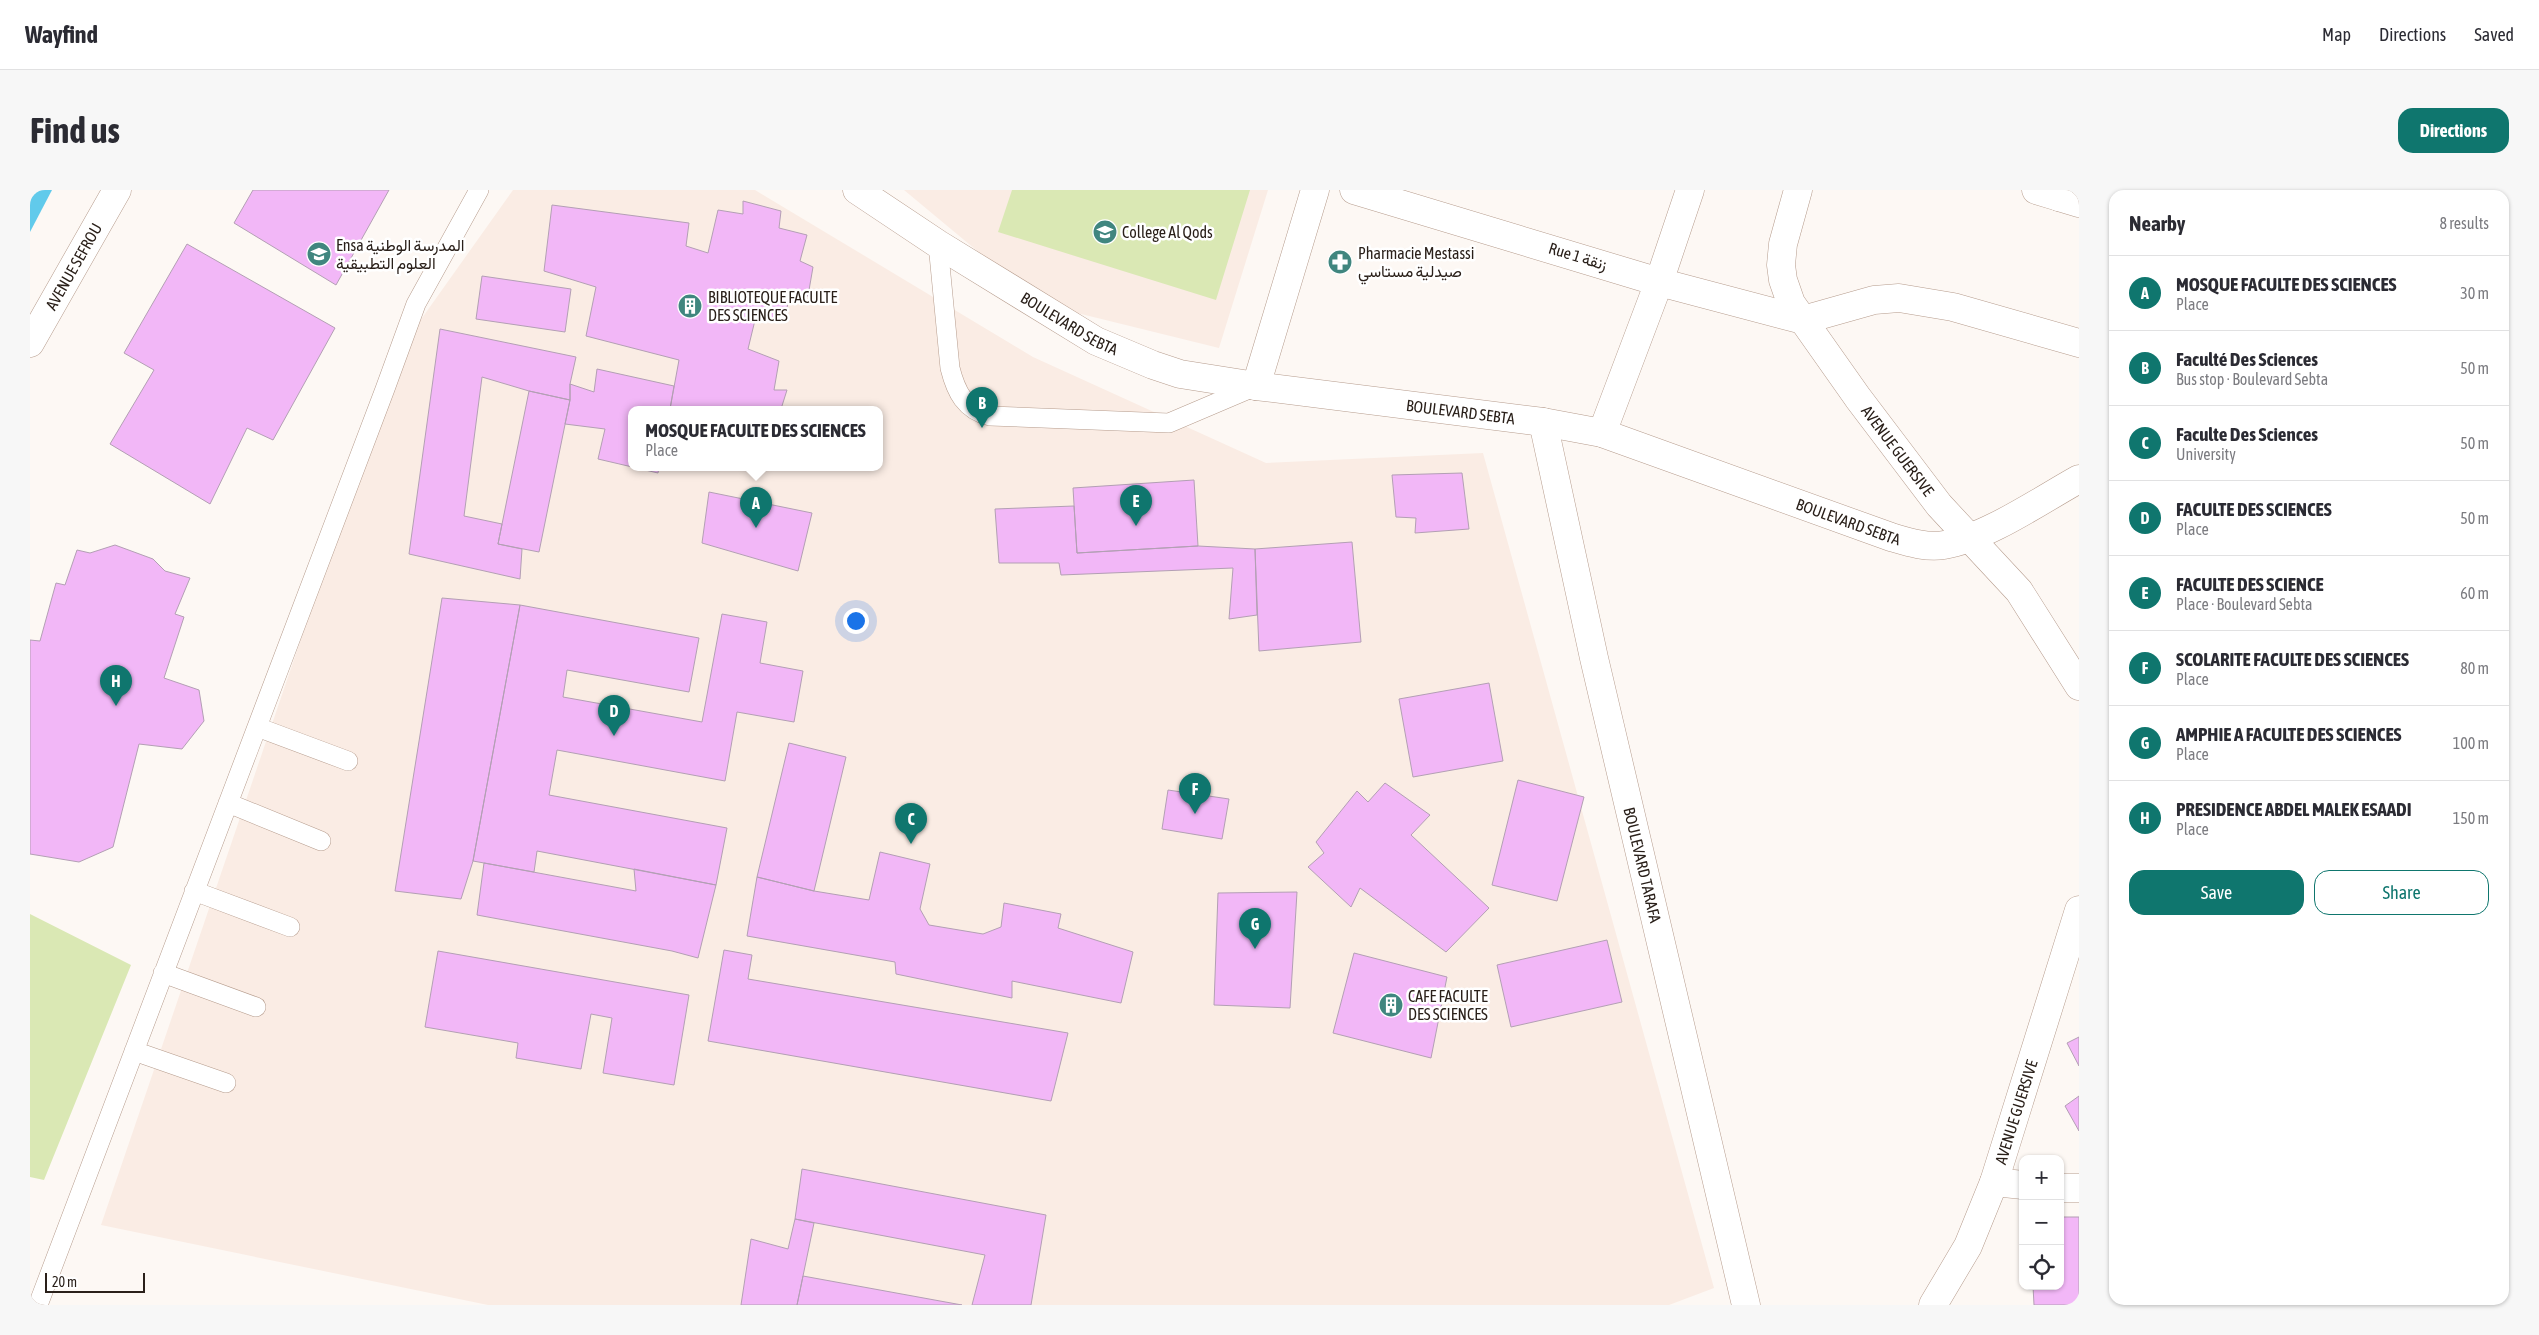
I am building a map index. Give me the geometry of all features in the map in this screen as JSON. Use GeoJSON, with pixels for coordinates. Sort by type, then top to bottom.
{"type":"FeatureCollection","features":[{"type":"Feature","properties":{"kind":"street","name":"AVENUE SEFROU"},"geometry":{"type":"LineString","coordinates":[[30,343],[117,190]]}},
{"type":"Feature","properties":{"kind":"street","name":"BOULEVARD SEBTA"},"geometry":{"type":"LineString","coordinates":[[857,190],[938,244],[1096,341],[1127,356],[1180,374],[1256,386],[1543,422],[1602,433],[1891,537],[1928,546],[1944,545],[1968,538],[2079,479]]}},
{"type":"Feature","properties":{"kind":"street"},"geometry":{"type":"LineString","coordinates":[[1256,386],[1315,190]]}},
{"type":"Feature","properties":{"kind":"street","name":"Rue 1 زنقة"},"geometry":{"type":"LineString","coordinates":[[1354,190],[1660,282],[1803,320]]}},
{"type":"Feature","properties":{"kind":"street"},"geometry":{"type":"LineString","coordinates":[[1602,433],[1660,282],[1690,190]]}},
{"type":"Feature","properties":{"kind":"street","name":"AVENUE GUERSIVE"},"geometry":{"type":"LineString","coordinates":[[1798,190],[1783,244],[1781,266],[1785,290],[1803,320],[1858,398],[1939,505],[2019,591],[2079,686]]}},
{"type":"Feature","properties":{"kind":"street"},"geometry":{"type":"LineString","coordinates":[[1803,320],[1874,300],[1899,298],[1953,307],[2079,343]]}},
{"type":"Feature","properties":{"kind":"street","name":"BOULEVARD TARAFA"},"geometry":{"type":"LineString","coordinates":[[1543,422],[1594,658],[1746,1305]]}},
{"type":"Feature","properties":{"kind":"street","name":"AVENUE GUERSIVE"},"geometry":{"type":"LineString","coordinates":[[1933,1305],[1968,1246],[1994,1182],[2079,910]]}},
{"type":"Feature","properties":{"kind":"street"},"geometry":{"type":"LineString","coordinates":[[1994,1182],[2019,1185]]}},
{"type":"Feature","properties":{"kind":"street"},"geometry":{"type":"LineString","coordinates":[[2064,1188],[2079,1188]]}},
{"type":"Feature","properties":{"kind":"lane"},"geometry":{"type":"LineString","coordinates":[[38,1305],[385,389],[405,330],[428,279],[479,190]]}},
{"type":"Feature","properties":{"kind":"lane"},"geometry":{"type":"LineString","coordinates":[[938,244],[950,368],[960,397],[968,406],[979,413],[990,416],[1163,424],[1182,419],[1256,386]]}},
{"type":"Feature","properties":{"kind":"lane"},"geometry":{"type":"LineString","coordinates":[[256,727],[348,761]]}},
{"type":"Feature","properties":{"kind":"lane"},"geometry":{"type":"LineString","coordinates":[[228,803],[321,841]]}},
{"type":"Feature","properties":{"kind":"lane"},"geometry":{"type":"LineString","coordinates":[[194,891],[290,926]]}},
{"type":"Feature","properties":{"kind":"lane"},"geometry":{"type":"LineString","coordinates":[[163,972],[256,1007]]}},
{"type":"Feature","properties":{"kind":"lane"},"geometry":{"type":"LineString","coordinates":[[134,1051],[226,1083]]}},
{"type":"Feature","properties":{"kind":"shaded area"},"geometry":{"type":"Polygon","coordinates":[[[513,190],[755,190],[1033,357],[1266,463],[1483,453],[1714,1288],[1669,1305],[488,1305],[101,1225],[400,349],[513,190]]]}},
{"type":"Feature","properties":{"kind":"shaded area","name":"College Al Qods"},"geometry":{"type":"Polygon","coordinates":[[[904,190],[1268,190],[1219,348],[1073,312],[1005,274],[904,190]]]}},
{"type":"Feature","properties":{"kind":"green space"},"geometry":{"type":"Polygon","coordinates":[[[1012,190],[1250,190],[1216,300],[998,232],[1012,190]]]}},
{"type":"Feature","properties":{"kind":"green space"},"geometry":{"type":"Polygon","coordinates":[[[30,914],[131,965],[44,1180],[30,1177],[30,914]]]}},
{"type":"Feature","properties":{"kind":"water"},"geometry":{"type":"Polygon","coordinates":[[[30,190],[52,190],[30,232],[30,190]]]}},
{"type":"Feature","properties":{"kind":"building","name":"Ensa المدرسة الوطنية العلوم التطبيقية"},"geometry":{"type":"Polygon","coordinates":[[[253,190],[389,190],[336,285],[234,223],[253,190]]]}},
{"type":"Feature","properties":{"kind":"building","name":"BIBLIOTEQUE FACULTE DES SCIENCES"},"geometry":{"type":"Polygon","coordinates":[[[743,201],[781,211],[779,228],[807,235],[800,261],[813,267],[808,296],[790,293],[784,322],[756,316],[748,349],[779,361],[774,390],[787,390],[782,406],[671,406],[679,360],[586,336],[596,287],[544,271],[552,205],[689,223],[686,246],[708,253],[718,210],[743,214],[743,201]]]}},
{"type":"Feature","properties":{"kind":"building"},"geometry":{"type":"Polygon","coordinates":[[[187,244],[335,328],[273,440],[247,428],[210,504],[110,444],[154,370],[124,353],[187,244]]]}},
{"type":"Feature","properties":{"kind":"building"},"geometry":{"type":"Polygon","coordinates":[[[482,276],[571,289],[565,332],[476,319],[482,276]]]}},
{"type":"Feature","properties":{"kind":"building"},"geometry":{"type":"Polygon","coordinates":[[[440,329],[576,357],[570,384],[570,400],[529,391],[482,377],[464,516],[502,524],[498,544],[522,549],[520,579],[409,554],[440,329]]]}},
{"type":"Feature","properties":{"kind":"building"},"geometry":{"type":"Polygon","coordinates":[[[597,369],[674,386],[671,406],[628,406],[628,466],[598,459],[605,429],[565,424],[570,400],[570,384],[594,392],[597,369]]]}},
{"type":"Feature","properties":{"kind":"building"},"geometry":{"type":"Polygon","coordinates":[[[529,391],[570,400],[539,552],[498,544],[529,391]]]}},
{"type":"Feature","properties":{"kind":"building"},"geometry":{"type":"Polygon","coordinates":[[[1462,473],[1469,529],[1415,533],[1416,518],[1396,517],[1392,475],[1462,473]]]}},
{"type":"Feature","properties":{"kind":"building"},"geometry":{"type":"Polygon","coordinates":[[[1194,480],[1198,546],[1077,553],[1073,488],[1194,480]]]}},
{"type":"Feature","properties":{"kind":"building"},"geometry":{"type":"Polygon","coordinates":[[[709,492],[812,513],[798,571],[702,543],[709,492]]]}},
{"type":"Feature","properties":{"kind":"building"},"geometry":{"type":"Polygon","coordinates":[[[1074,506],[1077,553],[1198,546],[1255,549],[1257,615],[1229,619],[1233,568],[1061,575],[1059,563],[999,563],[995,509],[1074,506]]]}},
{"type":"Feature","properties":{"kind":"building"},"geometry":{"type":"Polygon","coordinates":[[[1352,542],[1361,642],[1259,651],[1255,549],[1352,542]]]}},
{"type":"Feature","properties":{"kind":"building"},"geometry":{"type":"Polygon","coordinates":[[[115,545],[153,559],[165,571],[190,578],[175,614],[184,617],[164,678],[199,690],[204,721],[182,749],[139,744],[113,847],[79,862],[30,854],[30,640],[40,641],[56,583],[65,585],[77,550],[90,553],[115,545]]]}},
{"type":"Feature","properties":{"kind":"building"},"geometry":{"type":"Polygon","coordinates":[[[442,598],[520,605],[473,861],[461,899],[395,891],[442,598]]]}},
{"type":"Feature","properties":{"kind":"building"},"geometry":{"type":"Polygon","coordinates":[[[520,605],[699,638],[689,692],[567,670],[563,697],[702,722],[722,614],[767,622],[760,663],[803,671],[794,722],[737,712],[725,781],[557,750],[549,795],[727,828],[716,885],[537,851],[534,872],[473,861],[520,605]]]}},
{"type":"Feature","properties":{"kind":"building"},"geometry":{"type":"Polygon","coordinates":[[[1489,683],[1503,761],[1413,777],[1399,699],[1489,683]]]}},
{"type":"Feature","properties":{"kind":"building"},"geometry":{"type":"Polygon","coordinates":[[[789,743],[846,757],[814,891],[757,877],[789,743]]]}},
{"type":"Feature","properties":{"kind":"building"},"geometry":{"type":"Polygon","coordinates":[[[1518,780],[1584,797],[1557,901],[1492,885],[1518,780]]]}},
{"type":"Feature","properties":{"kind":"building"},"geometry":{"type":"Polygon","coordinates":[[[1385,783],[1430,815],[1411,835],[1489,908],[1446,952],[1360,888],[1351,907],[1308,867],[1324,853],[1316,842],[1357,791],[1368,802],[1385,783]]]}},
{"type":"Feature","properties":{"kind":"building"},"geometry":{"type":"Polygon","coordinates":[[[1168,790],[1229,799],[1222,839],[1162,829],[1168,790]]]}},
{"type":"Feature","properties":{"kind":"building"},"geometry":{"type":"Polygon","coordinates":[[[880,852],[930,864],[920,909],[929,925],[983,934],[1001,927],[1004,903],[1061,914],[1058,928],[1133,952],[1121,1003],[1012,981],[1012,998],[896,974],[895,962],[747,936],[757,877],[814,891],[869,900],[880,852]]]}},
{"type":"Feature","properties":{"kind":"building"},"geometry":{"type":"Polygon","coordinates":[[[484,863],[636,891],[634,869],[716,885],[698,958],[672,951],[477,915],[484,863]]]}},
{"type":"Feature","properties":{"kind":"building"},"geometry":{"type":"Polygon","coordinates":[[[1297,892],[1290,1008],[1214,1005],[1218,893],[1297,892]]]}},
{"type":"Feature","properties":{"kind":"building"},"geometry":{"type":"Polygon","coordinates":[[[1607,940],[1622,1002],[1511,1027],[1497,965],[1607,940]]]}},
{"type":"Feature","properties":{"kind":"building"},"geometry":{"type":"Polygon","coordinates":[[[724,950],[752,955],[748,979],[1068,1033],[1051,1101],[708,1041],[724,950]]]}},
{"type":"Feature","properties":{"kind":"building"},"geometry":{"type":"Polygon","coordinates":[[[438,951],[689,995],[674,1085],[603,1073],[612,1018],[591,1014],[581,1069],[516,1058],[518,1043],[425,1027],[438,951]]]}},
{"type":"Feature","properties":{"kind":"building","name":"CAFE FACULTE DES SCIENCES"},"geometry":{"type":"Polygon","coordinates":[[[1354,953],[1447,977],[1431,1058],[1333,1033],[1354,953]]]}},
{"type":"Feature","properties":{"kind":"building"},"geometry":{"type":"Polygon","coordinates":[[[2079,1037],[2079,1066],[2067,1043],[2079,1037]]]}},
{"type":"Feature","properties":{"kind":"building"},"geometry":{"type":"Polygon","coordinates":[[[2079,1096],[2079,1131],[2065,1106],[2079,1096]]]}},
{"type":"Feature","properties":{"kind":"building"},"geometry":{"type":"Polygon","coordinates":[[[802,1169],[1046,1215],[1031,1305],[972,1305],[985,1255],[795,1219],[802,1169]]]}},
{"type":"Feature","properties":{"kind":"building"},"geometry":{"type":"Polygon","coordinates":[[[2064,1217],[2079,1217],[2079,1305],[2034,1305],[2033,1290],[2064,1290],[2064,1217]]]}},
{"type":"Feature","properties":{"kind":"building"},"geometry":{"type":"Polygon","coordinates":[[[795,1219],[814,1223],[797,1305],[741,1305],[751,1239],[788,1249],[795,1219]]]}},
{"type":"Feature","properties":{"kind":"building"},"geometry":{"type":"Polygon","coordinates":[[[803,1276],[962,1305],[797,1305],[803,1276]]]}},
{"type":"Feature","properties":{"kind":"place","name":"College Al Qods"},"geometry":{"type":"Point","coordinates":[1105,232]}},
{"type":"Feature","properties":{"kind":"place","name":"Ensa المدرسة الوطنية العلوم التطبيقية"},"geometry":{"type":"Point","coordinates":[319,254]}},
{"type":"Feature","properties":{"kind":"place","name":"Pharmacie Mestassi صيدلية مستاسي"},"geometry":{"type":"Point","coordinates":[1340,262]}},
{"type":"Feature","properties":{"kind":"place","name":"BIBLIOTEQUE FACULTE DES SCIENCES"},"geometry":{"type":"Point","coordinates":[690,306]}},
{"type":"Feature","properties":{"kind":"place","name":"Faculté Des Sciences"},"geometry":{"type":"Point","coordinates":[982,428]}},
{"type":"Feature","properties":{"kind":"place","name":"FACULTE DES SCIENCE"},"geometry":{"type":"Point","coordinates":[1136,526]}},
{"type":"Feature","properties":{"kind":"place","name":"MOSQUE FACULTE DES SCIENCES"},"geometry":{"type":"Point","coordinates":[756,528]}},
{"type":"Feature","properties":{"kind":"place","name":"PRESIDENCE ABDEL MALEK ESAADI"},"geometry":{"type":"Point","coordinates":[116,706]}},
{"type":"Feature","properties":{"kind":"place","name":"FACULTE DES SCIENCES"},"geometry":{"type":"Point","coordinates":[614,736]}},
{"type":"Feature","properties":{"kind":"place","name":"SCOLARITE FACULTE DES SCIENCES"},"geometry":{"type":"Point","coordinates":[1195,814]}},
{"type":"Feature","properties":{"kind":"place","name":"Faculte Des Sciences"},"geometry":{"type":"Point","coordinates":[911,844]}},
{"type":"Feature","properties":{"kind":"place","name":"AMPHIE A FACULTE DES SCIENCES"},"geometry":{"type":"Point","coordinates":[1255,949]}},
{"type":"Feature","properties":{"kind":"place","name":"CAFE FACULTE DES SCIENCES"},"geometry":{"type":"Point","coordinates":[1391,1005]}}]}
